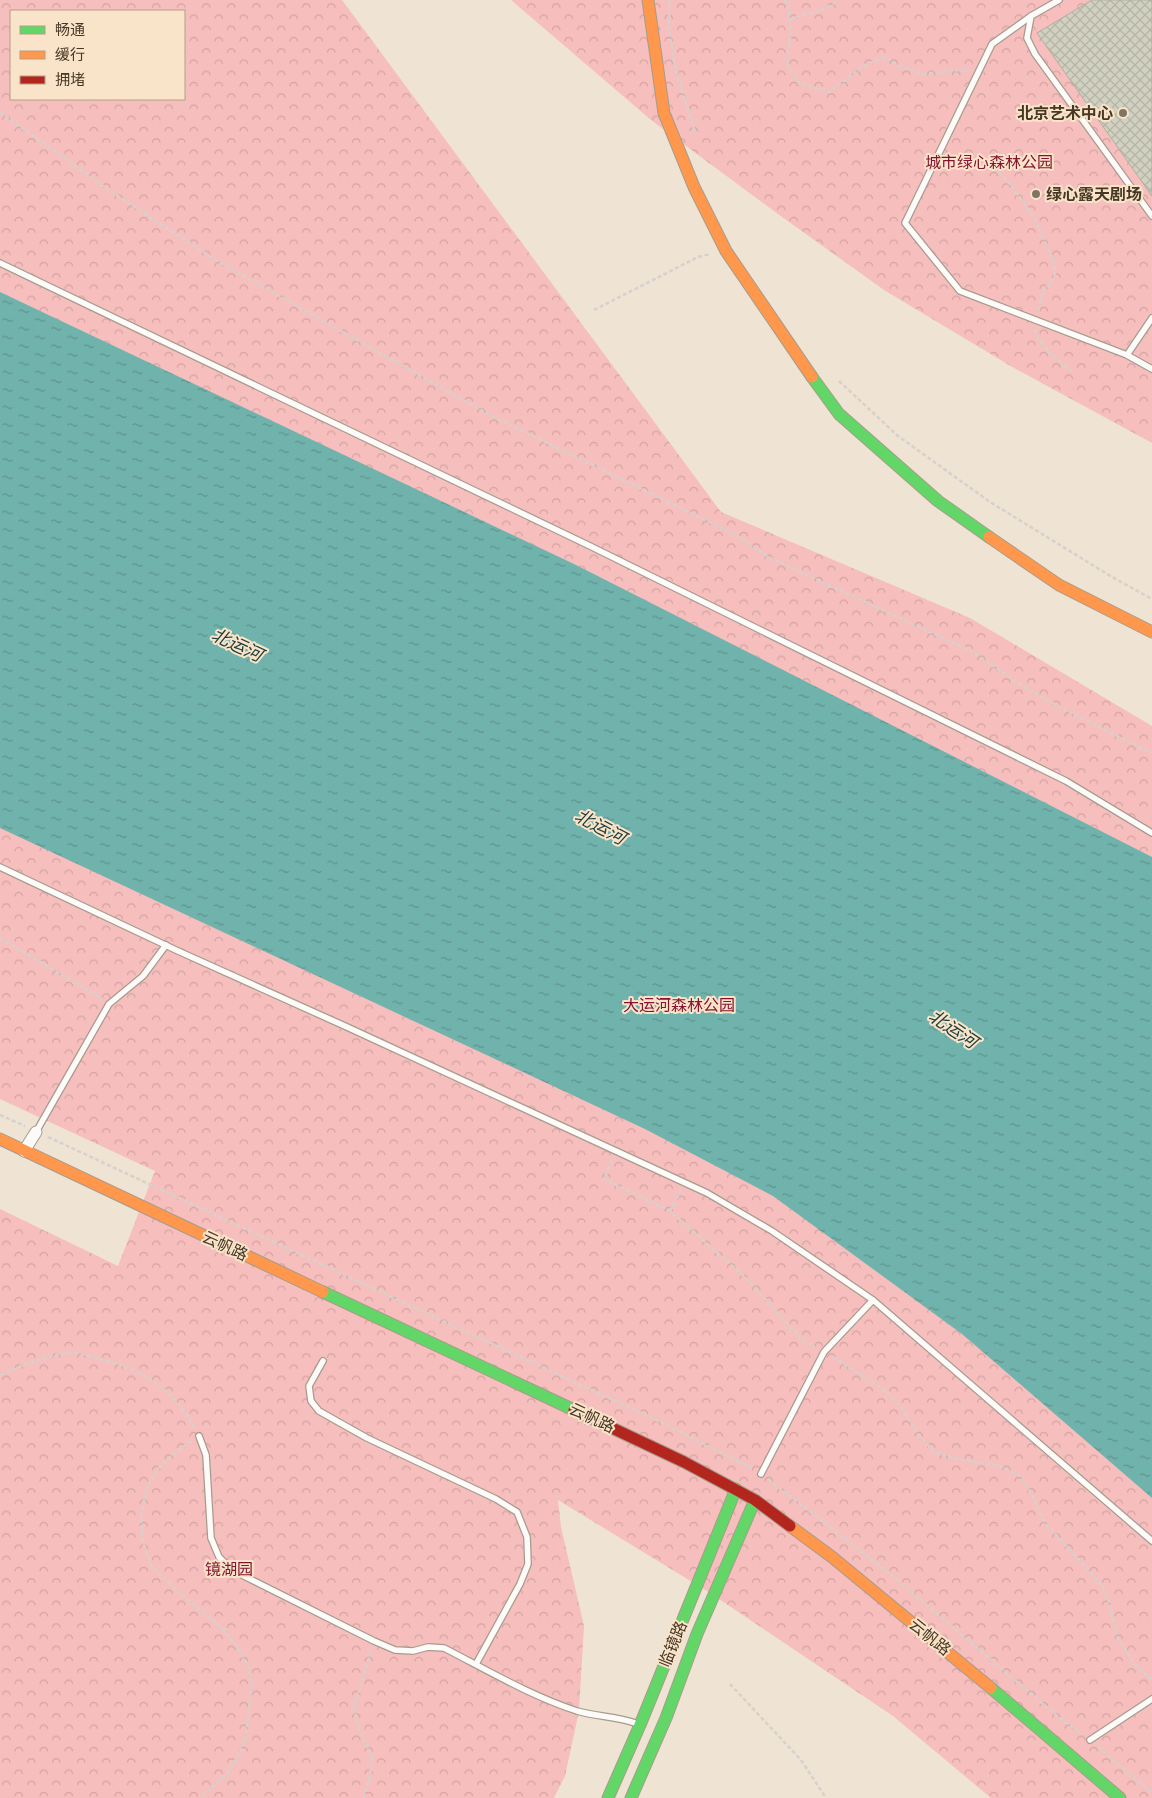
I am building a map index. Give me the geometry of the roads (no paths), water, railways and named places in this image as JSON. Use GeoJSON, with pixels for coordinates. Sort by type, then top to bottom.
{"type":"FeatureCollection","features":[{"type":"Feature","properties":{"kind":"street"},"geometry":{"type":"LineString","coordinates":[[648,0],[664,113],[694,187],[726,251],[795,354],[839,414],[938,502],[1059,585],[1152,632]]}},
{"type":"Feature","properties":{"kind":"street"},"geometry":{"type":"LineString","coordinates":[[24,1151],[36,1132]]}},
{"type":"Feature","properties":{"kind":"street","name":"云帆路"},"geometry":{"type":"LineString","coordinates":[[0,1139],[684,1462],[755,1500],[832,1557],[983,1681],[1120,1798]]}},
{"type":"Feature","properties":{"kind":"street","name":"临镜路"},"geometry":{"type":"LineString","coordinates":[[608,1798],[736,1489]]}},
{"type":"Feature","properties":{"kind":"street","name":"临镜路"},"geometry":{"type":"LineString","coordinates":[[631,1798],[666,1718],[697,1634],[755,1500]]}},
{"type":"Feature","properties":{"kind":"lane"},"geometry":{"type":"LineString","coordinates":[[1059,0],[992,44],[905,223],[960,292],[1128,355],[1152,369]]}},
{"type":"Feature","properties":{"kind":"lane"},"geometry":{"type":"LineString","coordinates":[[1032,16],[1027,38],[1035,54],[1152,216]]}},
{"type":"Feature","properties":{"kind":"lane"},"geometry":{"type":"LineString","coordinates":[[0,263],[590,546],[1048,772],[1152,833]]}},
{"type":"Feature","properties":{"kind":"lane"},"geometry":{"type":"LineString","coordinates":[[1128,355],[1152,318]]}},
{"type":"Feature","properties":{"kind":"lane"},"geometry":{"type":"LineString","coordinates":[[0,867],[166,946],[707,1193],[772,1231],[873,1300],[1152,1541]]}},
{"type":"Feature","properties":{"kind":"lane"},"geometry":{"type":"LineString","coordinates":[[36,1132],[109,1004],[143,976],[166,946]]}},
{"type":"Feature","properties":{"kind":"lane"},"geometry":{"type":"LineString","coordinates":[[761,1474],[824,1352],[873,1300]]}},
{"type":"Feature","properties":{"kind":"lane"},"geometry":{"type":"LineString","coordinates":[[323,1361],[309,1386],[310,1401],[318,1411],[368,1438],[496,1499],[518,1512],[527,1537],[528,1564],[520,1584],[476,1664]]}},
{"type":"Feature","properties":{"kind":"lane"},"geometry":{"type":"LineString","coordinates":[[199,1436],[206,1455],[211,1538],[219,1557],[232,1570],[374,1641],[396,1650],[413,1652],[428,1647],[444,1648],[547,1699],[578,1711],[626,1719],[640,1724]]}},
{"type":"Feature","properties":{"kind":"lane"},"geometry":{"type":"LineString","coordinates":[[1090,1740],[1152,1699]]}},
{"type":"Feature","properties":{"kind":"water","name":"北运河"},"geometry":{"type":"Polygon","coordinates":[[[0,292],[574,564],[1152,857],[1152,1498],[962,1334],[773,1196],[645,1129],[0,828],[0,292]]]}},
{"type":"Feature","properties":{"kind":"place","name":"北京艺术中心"},"geometry":{"type":"Point","coordinates":[1123,113]}},
{"type":"Feature","properties":{"kind":"place","name":"绿心露天剧场"},"geometry":{"type":"Point","coordinates":[1036,194]}},
{"type":"Feature","properties":{"kind":"park label","name":"城市绿心森林公园"},"geometry":{"type":"Point","coordinates":[989,162]}},
{"type":"Feature","properties":{"kind":"park label","name":"大运河森林公园"},"geometry":{"type":"Point","coordinates":[679,1005]}},
{"type":"Feature","properties":{"kind":"park label","name":"镜湖园"},"geometry":{"type":"Point","coordinates":[229,1569]}}]}
